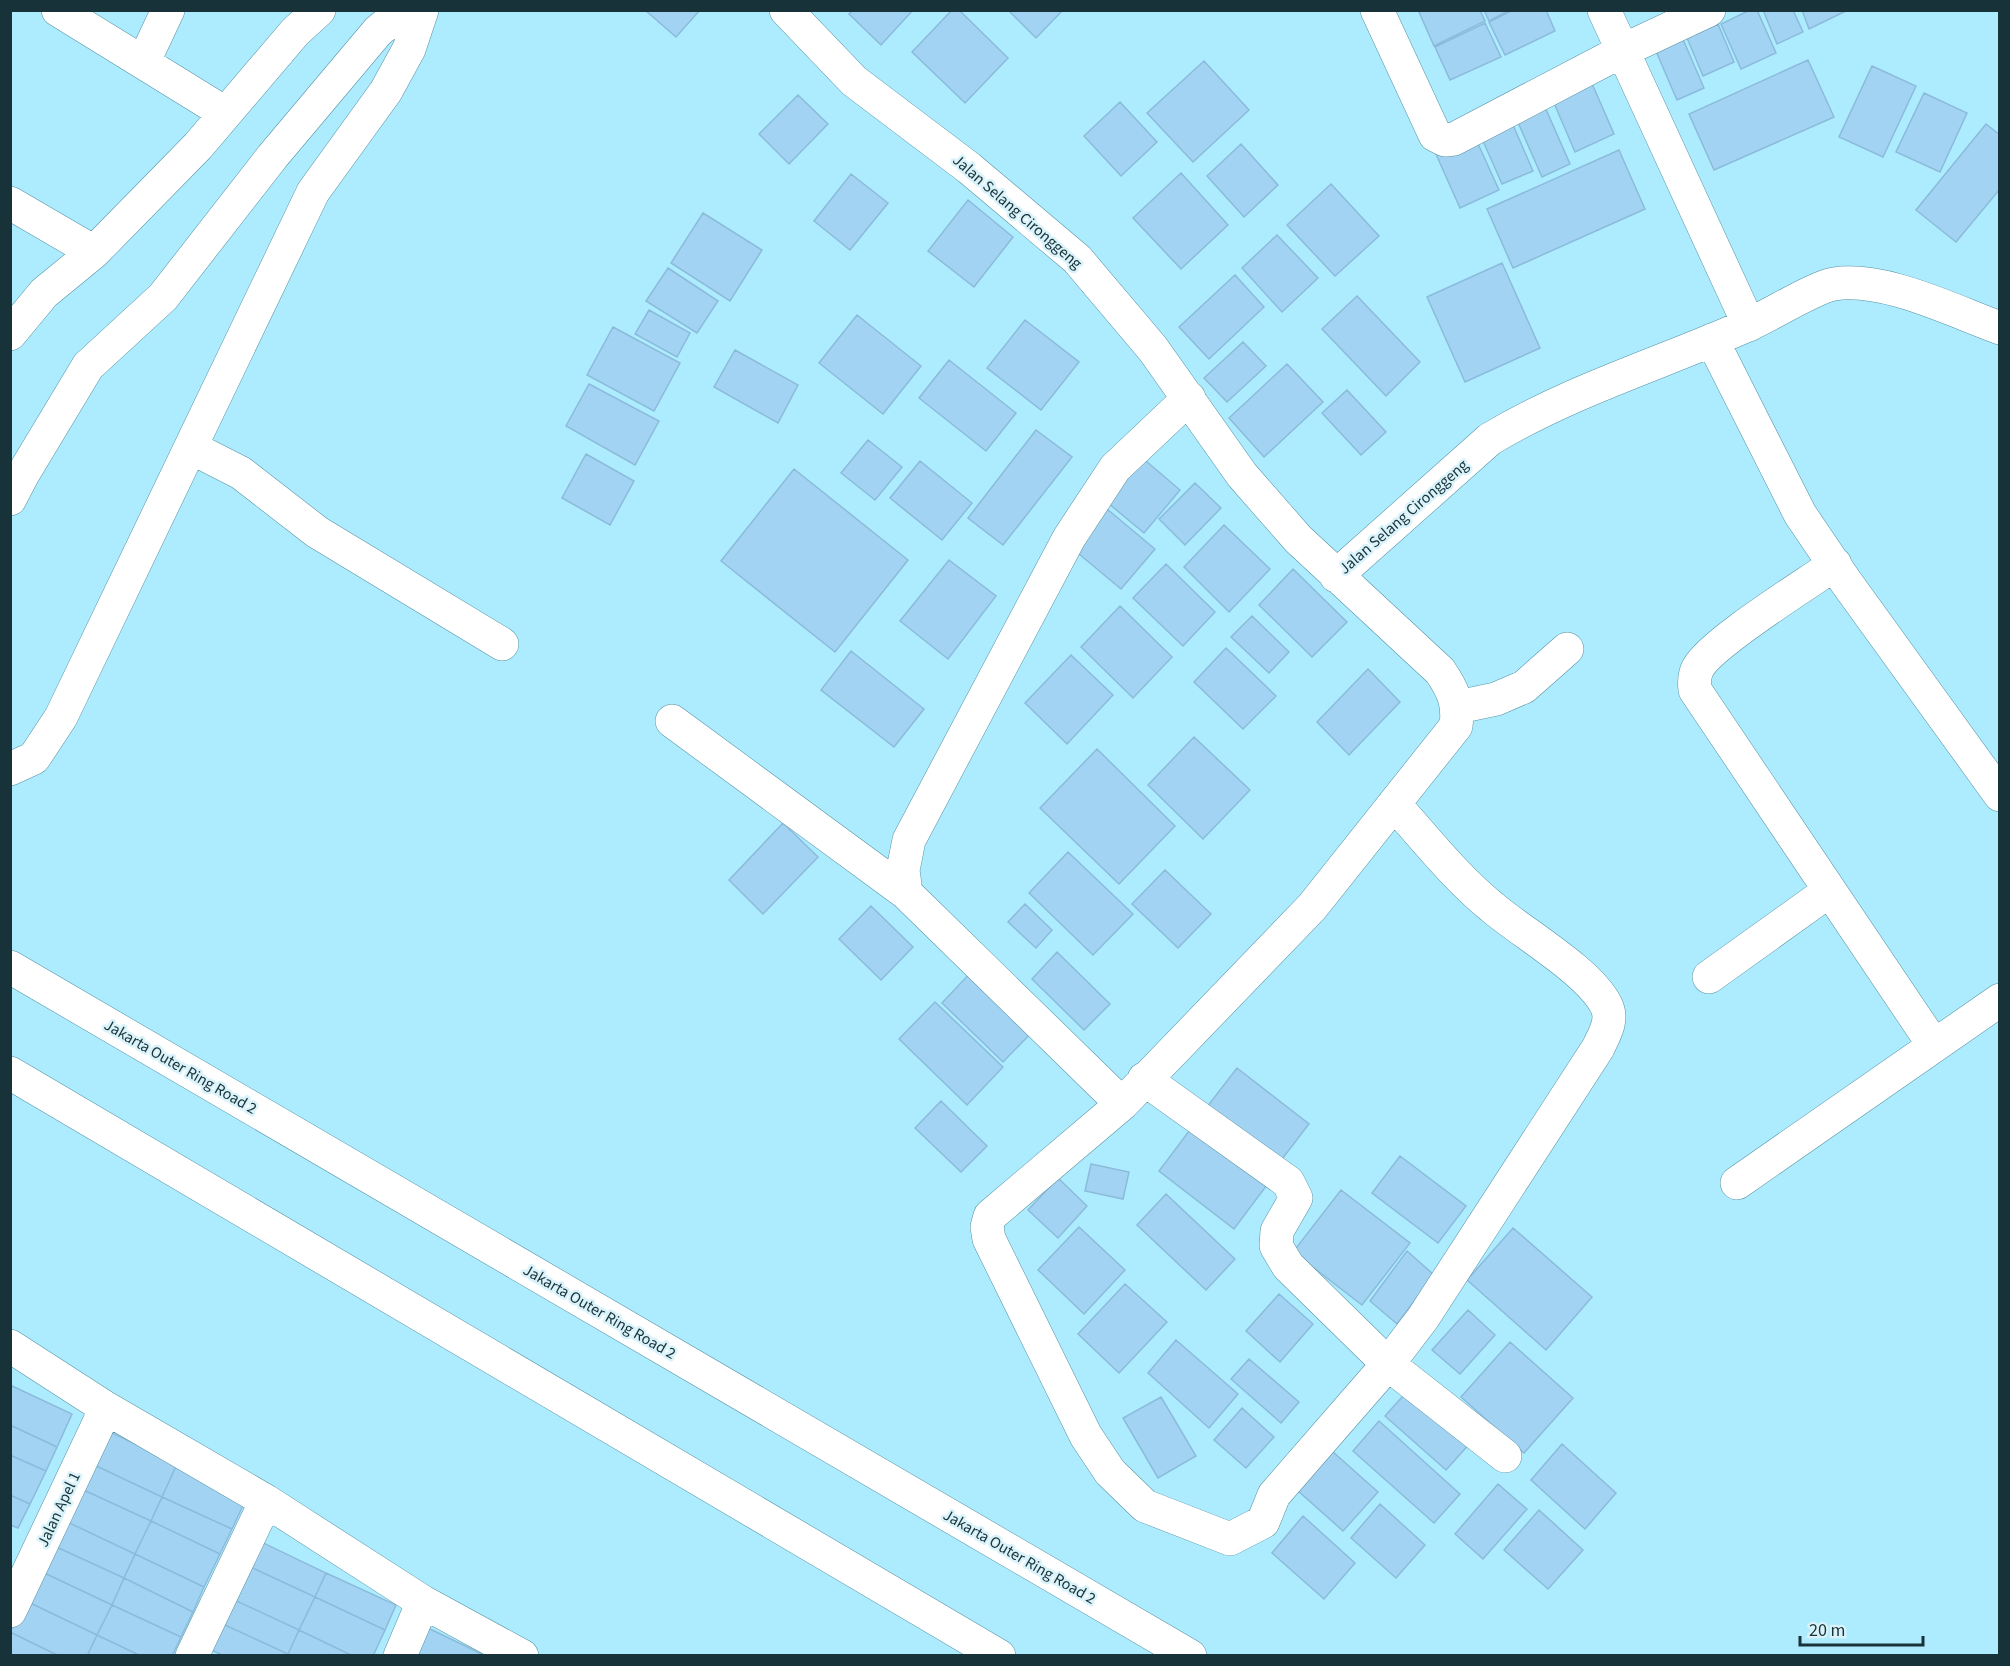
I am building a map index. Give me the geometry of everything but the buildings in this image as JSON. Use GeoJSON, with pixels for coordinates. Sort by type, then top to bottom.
{"type":"FeatureCollection","features":[{"type":"Feature","properties":{"kind":"main road"},"geometry":{"type":"LineString","coordinates":[[58,10],[225,113]]}},
{"type":"Feature","properties":{"kind":"main road"},"geometry":{"type":"LineString","coordinates":[[144,61],[168,10]]}},
{"type":"Feature","properties":{"kind":"main road"},"geometry":{"type":"LineString","coordinates":[[10,334],[44,293],[94,252],[198,146],[295,32],[319,10]]}},
{"type":"Feature","properties":{"kind":"main road"},"geometry":{"type":"LineString","coordinates":[[10,499],[88,366],[163,297],[378,31],[404,10]]}},
{"type":"Feature","properties":{"kind":"main road"},"geometry":{"type":"LineString","coordinates":[[10,769],[34,758],[61,717],[313,192],[386,91],[409,49],[422,10]]}},
{"type":"Feature","properties":{"kind":"main road","name":"Jalan Selang Cironggeng"},"geometry":{"type":"LineString","coordinates":[[786,10],[854,81],[969,168],[1077,259],[1153,349],[1242,475],[1298,539],[1336,576],[1490,439],[1564,398],[1749,325],[1833,284],[1875,285],[2000,328]]}},
{"type":"Feature","properties":{"kind":"main road"},"geometry":{"type":"LineString","coordinates":[[1377,10],[1435,135],[1444,140],[1454,139],[1624,50],[1709,10]]}},
{"type":"Feature","properties":{"kind":"main road"},"geometry":{"type":"LineString","coordinates":[[1605,10],[1749,325]]}},
{"type":"Feature","properties":{"kind":"main road"},"geometry":{"type":"LineString","coordinates":[[10,203],[94,252]]}},
{"type":"Feature","properties":{"kind":"main road"},"geometry":{"type":"LineString","coordinates":[[1712,340],[1800,514],[2000,795]]}},
{"type":"Feature","properties":{"kind":"main road"},"geometry":{"type":"LineString","coordinates":[[906,893],[903,870],[909,840],[1025,626],[1069,538],[1115,468],[1189,398]]}},
{"type":"Feature","properties":{"kind":"main road"},"geometry":{"type":"LineString","coordinates":[[192,448],[241,473],[317,532],[502,644]]}},
{"type":"Feature","properties":{"kind":"main road"},"geometry":{"type":"LineString","coordinates":[[1834,564],[1717,647],[1698,666],[1693,678],[1695,690],[1707,712],[1933,1044]]}},
{"type":"Feature","properties":{"kind":"main road"},"geometry":{"type":"LineString","coordinates":[[1336,576],[1440,671],[1452,688],[1458,707],[1456,726],[1312,907],[1122,1104],[990,1216],[987,1227],[989,1239],[1086,1436],[1117,1479],[1145,1506],[1230,1539],[1263,1522],[1274,1496],[1388,1364],[1451,1279],[1499,1197],[1598,1048],[1609,1027],[1607,1006],[1594,989],[1578,973],[1463,882],[1394,804]]}},
{"type":"Feature","properties":{"kind":"main road"},"geometry":{"type":"LineString","coordinates":[[1458,707],[1496,699],[1524,687],[1567,649]]}},
{"type":"Feature","properties":{"kind":"main road"},"geometry":{"type":"LineString","coordinates":[[672,721],[906,893],[1122,1104]]}},
{"type":"Feature","properties":{"kind":"main road"},"geometry":{"type":"LineString","coordinates":[[1709,977],[1829,891]]}},
{"type":"Feature","properties":{"kind":"main road","name":"Jakarta Outer Ring Road 2"},"geometry":{"type":"LineString","coordinates":[[10,967],[1191,1656]]}},
{"type":"Feature","properties":{"kind":"main road"},"geometry":{"type":"LineString","coordinates":[[1737,1183],[1933,1044],[2000,1000]]}},
{"type":"Feature","properties":{"kind":"main road"},"geometry":{"type":"LineString","coordinates":[[10,1074],[999,1656]]}},
{"type":"Feature","properties":{"kind":"main road"},"geometry":{"type":"LineString","coordinates":[[1144,1079],[1294,1189],[1296,1198],[1277,1231],[1276,1246],[1288,1266],[1388,1364],[1504,1456]]}},
{"type":"Feature","properties":{"kind":"main road"},"geometry":{"type":"LineString","coordinates":[[10,1346],[105,1408],[266,1501],[423,1602],[522,1656]]}},
{"type":"Feature","properties":{"kind":"main road","name":"Jalan Apel 1"},"geometry":{"type":"LineString","coordinates":[[10,1611],[105,1408]]}},
{"type":"Feature","properties":{"kind":"main road"},"geometry":{"type":"LineString","coordinates":[[192,1656],[266,1501]]}},
{"type":"Feature","properties":{"kind":"main road"},"geometry":{"type":"LineString","coordinates":[[400,1656],[423,1602]]}}]}
